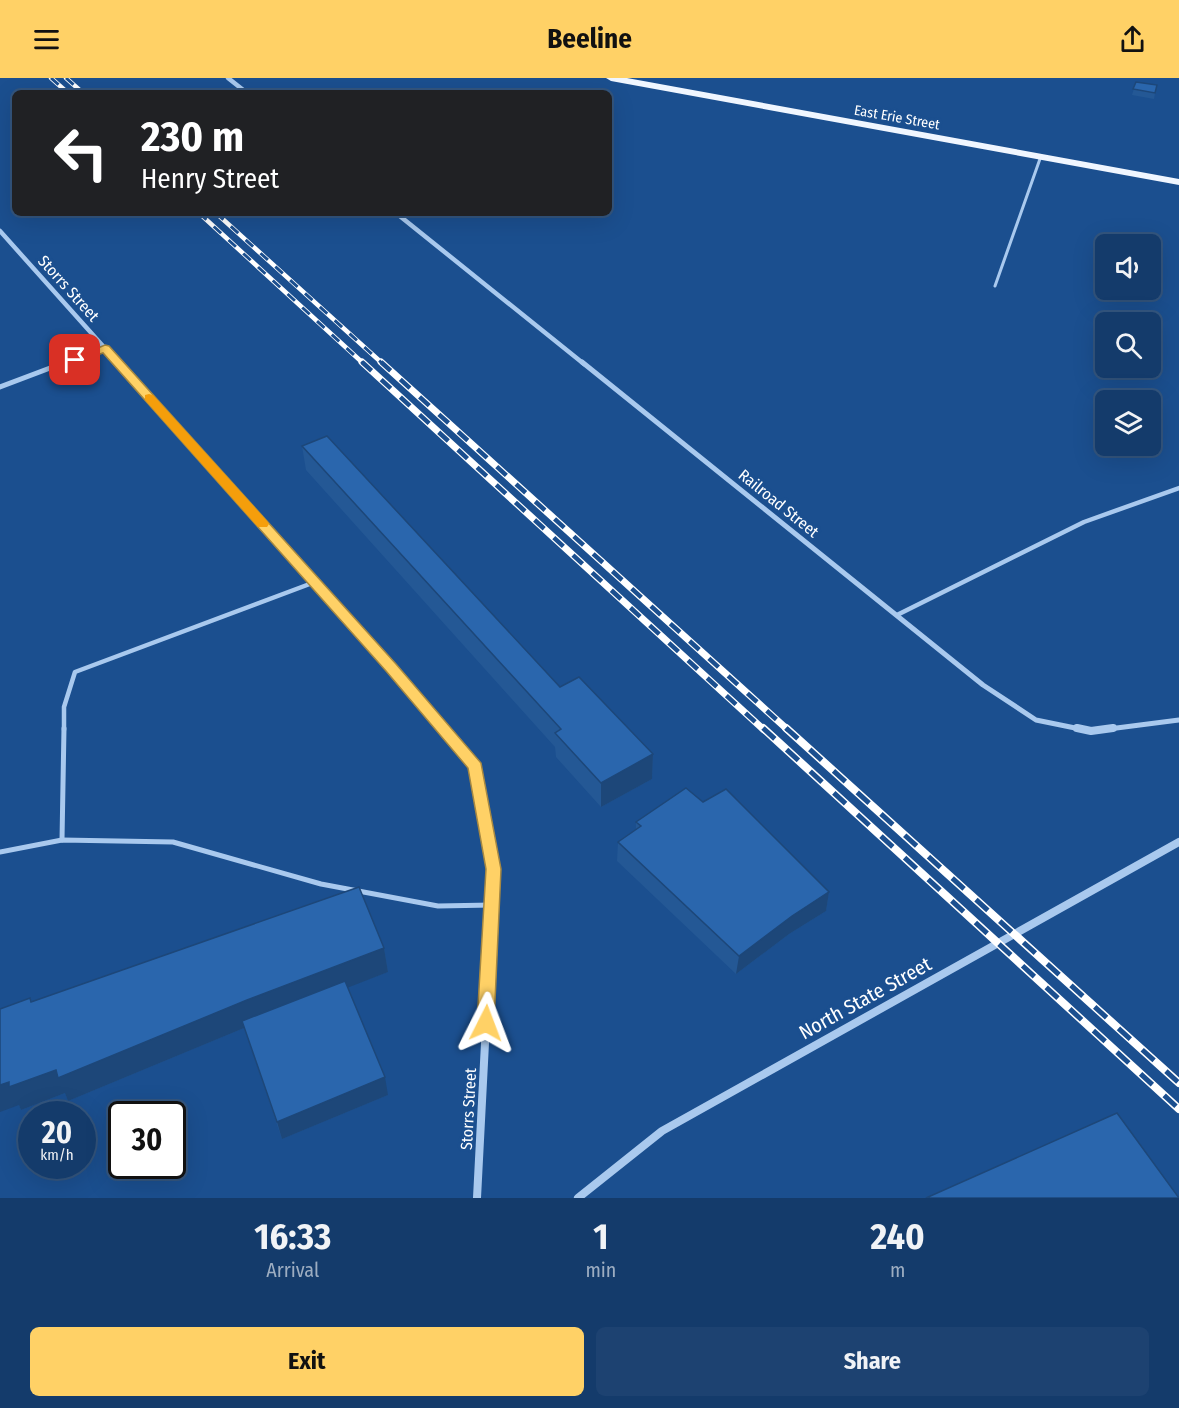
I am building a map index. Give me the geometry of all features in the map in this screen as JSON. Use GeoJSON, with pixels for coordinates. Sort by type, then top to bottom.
{"type":"FeatureCollection","features":[{"type":"Feature","properties":{"kind":"main road","name":"East Erie Street"},"geometry":{"type":"LineString","coordinates":[[611,78],[1179,182]]}},
{"type":"Feature","properties":{"kind":"street"},"geometry":{"type":"LineString","coordinates":[[228,78],[243,90]]}},
{"type":"Feature","properties":{"kind":"street","name":"Railroad Street"},"geometry":{"type":"LineString","coordinates":[[400,216],[983,685],[1036,720],[1091,731],[1179,720]]}},
{"type":"Feature","properties":{"kind":"street","name":"Storrs Street"},"geometry":{"type":"LineString","coordinates":[[0,231],[315,582],[476,767],[494,869],[477,1198]]}},
{"type":"Feature","properties":{"kind":"street"},"geometry":{"type":"LineString","coordinates":[[0,387],[105,348]]}},
{"type":"Feature","properties":{"kind":"street","name":"North State Street"},"geometry":{"type":"LineString","coordinates":[[578,1198],[662,1131],[1179,842]]}},
{"type":"Feature","properties":{"kind":"lane"},"geometry":{"type":"LineString","coordinates":[[994,286],[1041,156]]}},
{"type":"Feature","properties":{"kind":"lane"},"geometry":{"type":"LineString","coordinates":[[897,615],[1084,522],[1179,488]]}},
{"type":"Feature","properties":{"kind":"lane"},"geometry":{"type":"LineString","coordinates":[[62,840],[65,767],[64,707],[75,672],[315,582]]}},
{"type":"Feature","properties":{"kind":"lane"},"geometry":{"type":"LineString","coordinates":[[0,852],[62,840],[173,842],[321,884],[438,906],[492,905]]}},
{"type":"Feature","properties":{"kind":"building"},"geometry":{"type":"Polygon","coordinates":[[[1136,82],[1157,85],[1155,93],[1133,89],[1136,82]]]}},
{"type":"Feature","properties":{"kind":"building"},"geometry":{"type":"Polygon","coordinates":[[[327,436],[560,687],[579,677],[653,754],[601,783],[555,733],[561,729],[302,446],[327,436]]]}},
{"type":"Feature","properties":{"kind":"building"},"geometry":{"type":"Polygon","coordinates":[[[686,788],[703,802],[726,789],[829,892],[792,916],[739,956],[618,842],[641,826],[636,822],[686,788]]]}},
{"type":"Feature","properties":{"kind":"building"},"geometry":{"type":"Polygon","coordinates":[[[359,887],[384,948],[247,1000],[58,1078],[56,1070],[9,1087],[9,1082],[0,1085],[0,1009],[30,998],[31,1002],[359,887]]]}},
{"type":"Feature","properties":{"kind":"building"},"geometry":{"type":"Polygon","coordinates":[[[345,981],[385,1077],[277,1122],[242,1021],[345,981]]]}},
{"type":"Feature","properties":{"kind":"building"},"geometry":{"type":"Polygon","coordinates":[[[1117,1113],[1179,1198],[926,1198],[1117,1113]]]}},
{"type":"Feature","properties":{"kind":"railway"},"geometry":{"type":"LineString","coordinates":[[51,78],[65,90]]}},
{"type":"Feature","properties":{"kind":"railway"},"geometry":{"type":"LineString","coordinates":[[66,78],[80,90]]}},
{"type":"Feature","properties":{"kind":"railway"},"geometry":{"type":"LineString","coordinates":[[202,216],[364,364]]}},
{"type":"Feature","properties":{"kind":"railway"},"geometry":{"type":"LineString","coordinates":[[219,216],[383,364]]}},
{"type":"Feature","properties":{"kind":"railway"},"geometry":{"type":"LineString","coordinates":[[362,362],[764,730]]}},
{"type":"Feature","properties":{"kind":"railway"},"geometry":{"type":"LineString","coordinates":[[381,362],[788,730]]}},
{"type":"Feature","properties":{"kind":"railway"},"geometry":{"type":"LineString","coordinates":[[763,728],[1179,1109]]}},
{"type":"Feature","properties":{"kind":"railway"},"geometry":{"type":"LineString","coordinates":[[786,728],[1179,1083]]}},
{"type":"Feature","properties":{"kind":"slow traffic"},"geometry":{"type":"LineString","coordinates":[[149,397],[263,524]]}},
{"type":"Feature","properties":{"kind":"route"},"geometry":{"type":"LineString","coordinates":[[75,360],[105,348],[391,667],[476,767],[494,869],[486,1023]]}}]}
